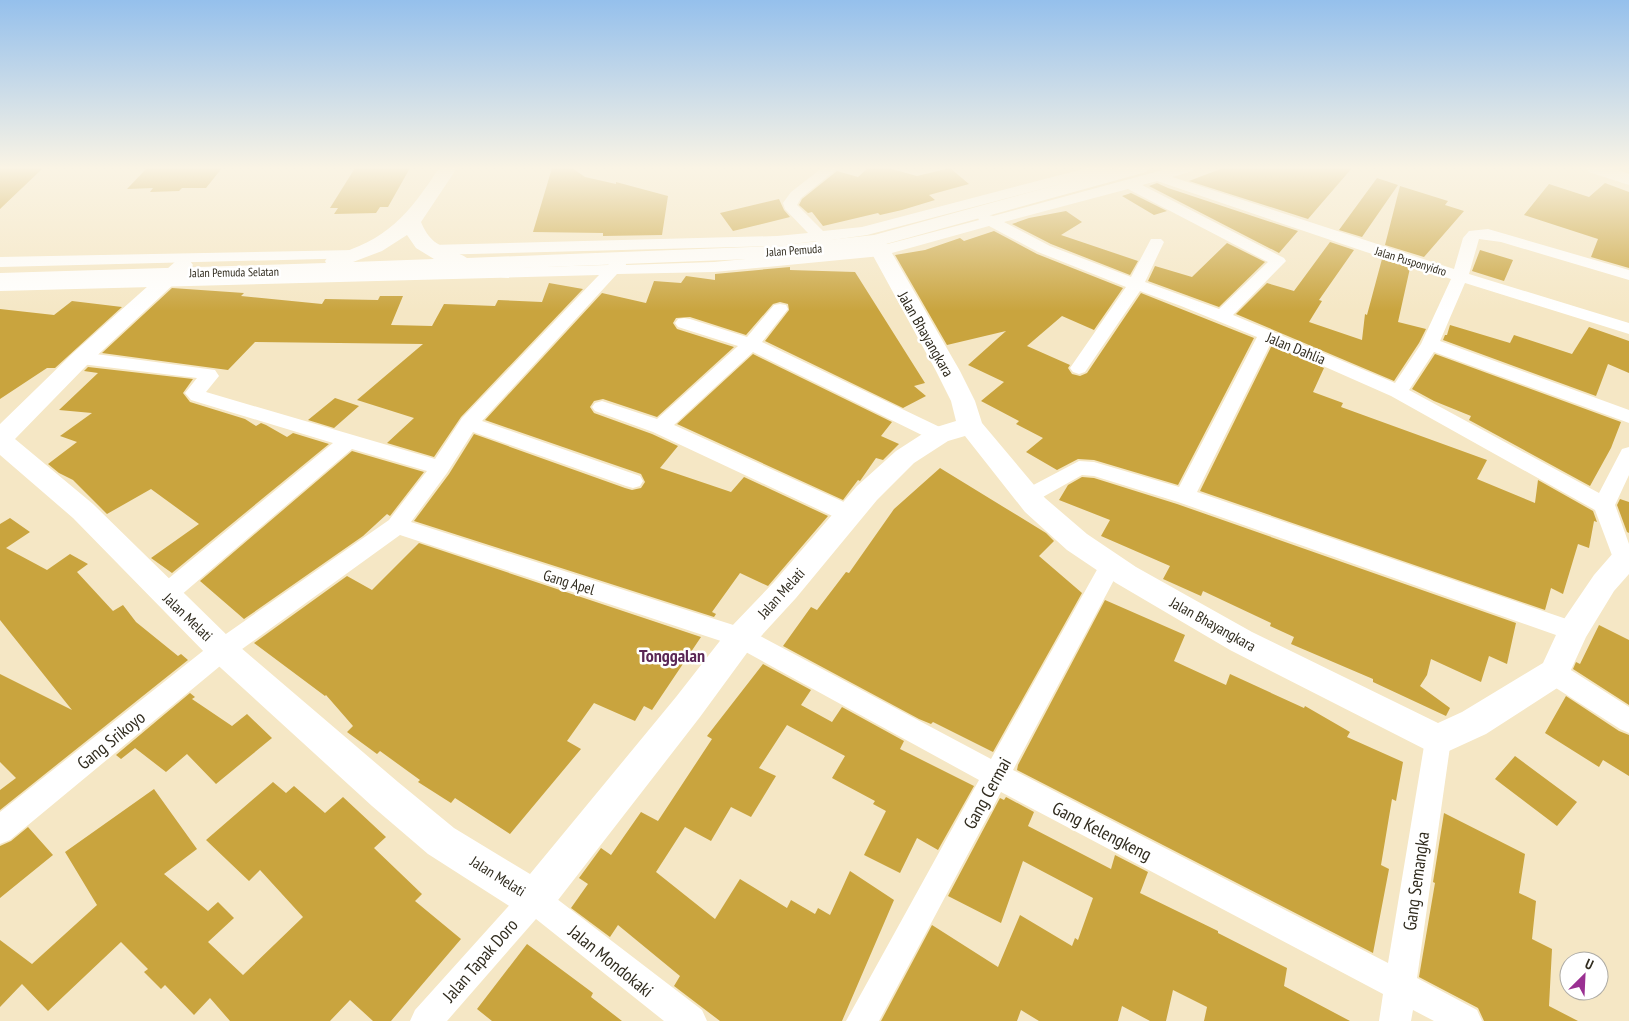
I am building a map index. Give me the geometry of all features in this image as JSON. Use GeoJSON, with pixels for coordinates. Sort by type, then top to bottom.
{"type":"FeatureCollection","features":[{"type":"Feature","properties":{"kind":"street"},"geometry":{"type":"LineString","coordinates":[[415,216],[411,222],[415,235],[431,250],[440,255],[468,263]]}},
{"type":"Feature","properties":{"kind":"street"},"geometry":{"type":"LineString","coordinates":[[800,216],[826,242]]}},
{"type":"Feature","properties":{"kind":"street"},"geometry":{"type":"LineString","coordinates":[[431,250],[777,241],[826,242],[930,216]]}},
{"type":"Feature","properties":{"kind":"street","name":"Jalan Pemuda"},"geometry":{"type":"LineString","coordinates":[[468,263],[618,263],[774,252],[826,242],[878,246],[988,216]]}},
{"type":"Feature","properties":{"kind":"street"},"geometry":{"type":"LineString","coordinates":[[984,217],[989,216]]}},
{"type":"Feature","properties":{"kind":"street"},"geometry":{"type":"LineString","coordinates":[[1204,216],[1278,261],[1222,316]]}},
{"type":"Feature","properties":{"kind":"street","name":"Jalan Pusponyidro"},"geometry":{"type":"LineString","coordinates":[[1276,216],[1629,329]]}},
{"type":"Feature","properties":{"kind":"street","name":"Jalan Dahlia"},"geometry":{"type":"LineString","coordinates":[[984,217],[1044,249],[1135,286],[1187,302],[1222,316],[1398,392],[1604,505]]}},
{"type":"Feature","properties":{"kind":"street","name":"Jalan Pemuda Selatan"},"geometry":{"type":"LineString","coordinates":[[0,270],[175,274],[319,263],[355,255],[380,244],[411,222]]}},
{"type":"Feature","properties":{"kind":"street"},"geometry":{"type":"LineString","coordinates":[[1398,392],[1430,344],[1460,276],[1471,238],[1474,234],[1480,233],[1505,238],[1629,274]]}},
{"type":"Feature","properties":{"kind":"street"},"geometry":{"type":"LineString","coordinates":[[1079,368],[1135,286],[1156,242]]}},
{"type":"Feature","properties":{"kind":"street"},"geometry":{"type":"LineString","coordinates":[[0,286],[175,274],[618,263],[714,267],[878,246]]}},
{"type":"Feature","properties":{"kind":"street","name":"Jalan Bhayangkara"},"geometry":{"type":"LineString","coordinates":[[878,246],[960,394],[970,426],[1027,497],[1077,542],[1111,565],[1241,641],[1438,740]]}},
{"type":"Feature","properties":{"kind":"street"},"geometry":{"type":"LineString","coordinates":[[0,262],[355,255]]}},
{"type":"Feature","properties":{"kind":"street","name":"Jalan Pemuda Selatan"},"geometry":{"type":"LineString","coordinates":[[0,278],[175,274],[468,263]]}},
{"type":"Feature","properties":{"kind":"street","name":"Gang Srikoyo"},"geometry":{"type":"LineString","coordinates":[[0,830],[222,650],[397,526],[440,468],[469,423],[618,263]]}},
{"type":"Feature","properties":{"kind":"street","name":"Jalan Melati"},"geometry":{"type":"LineString","coordinates":[[175,274],[81,358],[0,440],[83,511],[222,650],[441,841],[534,899],[688,707],[741,636],[785,590],[867,493],[905,456],[939,435],[970,426]]}},
{"type":"Feature","properties":{"kind":"street"},"geometry":{"type":"LineString","coordinates":[[0,301],[29,285]]}},
{"type":"Feature","properties":{"kind":"street"},"geometry":{"type":"LineString","coordinates":[[660,427],[751,344],[780,310]]}},
{"type":"Feature","properties":{"kind":"street"},"geometry":{"type":"LineString","coordinates":[[684,323],[751,344],[939,435]]}},
{"type":"Feature","properties":{"kind":"street"},"geometry":{"type":"LineString","coordinates":[[1186,496],[1266,336]]}},
{"type":"Feature","properties":{"kind":"street"},"geometry":{"type":"LineString","coordinates":[[1430,344],[1629,417]]}},
{"type":"Feature","properties":{"kind":"street"},"geometry":{"type":"LineString","coordinates":[[81,358],[209,374],[208,380],[196,389],[194,393],[198,396],[440,468]]}},
{"type":"Feature","properties":{"kind":"street"},"geometry":{"type":"LineString","coordinates":[[602,407],[660,427],[849,514]]}},
{"type":"Feature","properties":{"kind":"street"},"geometry":{"type":"LineString","coordinates":[[469,423],[633,481]]}},
{"type":"Feature","properties":{"kind":"street"},"geometry":{"type":"LineString","coordinates":[[165,595],[349,441]]}},
{"type":"Feature","properties":{"kind":"street"},"geometry":{"type":"LineString","coordinates":[[1438,740],[1474,723],[1554,673],[1573,631],[1604,583],[1626,561],[1604,505],[1629,454]]}},
{"type":"Feature","properties":{"kind":"street"},"geometry":{"type":"LineString","coordinates":[[1027,497],[1079,468],[1094,469],[1186,496],[1573,631]]}},
{"type":"Feature","properties":{"kind":"street","name":"Gang Apel"},"geometry":{"type":"LineString","coordinates":[[397,526],[741,636]]}},
{"type":"Feature","properties":{"kind":"street","name":"Gang Cermai"},"geometry":{"type":"LineString","coordinates":[[862,1021],[1111,565]]}},
{"type":"Feature","properties":{"kind":"street","name":"Gang Kelengkeng"},"geometry":{"type":"LineString","coordinates":[[741,636],[997,776],[1466,1021]]}},
{"type":"Feature","properties":{"kind":"street"},"geometry":{"type":"LineString","coordinates":[[1554,673],[1629,721]]}},
{"type":"Feature","properties":{"kind":"street","name":"Gang Semangka"},"geometry":{"type":"LineString","coordinates":[[1395,1021],[1438,740]]}},
{"type":"Feature","properties":{"kind":"street","name":"Jalan Tapak Doro"},"geometry":{"type":"LineString","coordinates":[[426,1021],[534,899]]}},
{"type":"Feature","properties":{"kind":"street","name":"Jalan Mondokaki"},"geometry":{"type":"LineString","coordinates":[[534,899],[690,1021]]}},
{"type":"Feature","properties":{"kind":"building"},"geometry":{"type":"Polygon","coordinates":[[[538,216],[665,216],[662,235],[603,236],[603,233],[533,232],[538,216]]]}},
{"type":"Feature","properties":{"kind":"building"},"geometry":{"type":"Polygon","coordinates":[[[722,216],[790,217],[733,231],[722,216]]]}},
{"type":"Feature","properties":{"kind":"building"},"geometry":{"type":"Polygon","coordinates":[[[815,216],[867,216],[823,226],[815,216]]]}},
{"type":"Feature","properties":{"kind":"building"},"geometry":{"type":"Polygon","coordinates":[[[1041,216],[1073,216],[1082,222],[1061,235],[1138,261],[1130,275],[1051,244],[1012,224],[1041,216]]]}},
{"type":"Feature","properties":{"kind":"building"},"geometry":{"type":"Polygon","coordinates":[[[1207,216],[1252,216],[1298,231],[1279,253],[1207,216]]]}},
{"type":"Feature","properties":{"kind":"building"},"geometry":{"type":"Polygon","coordinates":[[[1297,216],[1311,216],[1308,219],[1297,216]]]}},
{"type":"Feature","properties":{"kind":"building"},"geometry":{"type":"Polygon","coordinates":[[[1349,216],[1377,216],[1362,237],[1339,230],[1349,216]]]}},
{"type":"Feature","properties":{"kind":"building"},"geometry":{"type":"Polygon","coordinates":[[[1392,216],[1460,216],[1424,257],[1385,245],[1392,216]]]}},
{"type":"Feature","properties":{"kind":"building"},"geometry":{"type":"Polygon","coordinates":[[[1526,216],[1629,216],[1629,268],[1591,257],[1598,239],[1526,216]]]}},
{"type":"Feature","properties":{"kind":"building"},"geometry":{"type":"Polygon","coordinates":[[[994,231],[1037,254],[1123,288],[1094,330],[1062,316],[1027,346],[1070,365],[1068,368],[1072,374],[1080,376],[1087,373],[1141,293],[1254,338],[1178,485],[1094,460],[1078,459],[1057,470],[1026,452],[1043,438],[1016,424],[1019,421],[981,401],[1004,382],[968,365],[1006,331],[947,345],[895,255],[925,250],[960,238],[964,241],[994,231]]]}},
{"type":"Feature","properties":{"kind":"building"},"geometry":{"type":"Polygon","coordinates":[[[1330,242],[1354,250],[1319,300],[1322,301],[1309,322],[1362,340],[1365,314],[1367,315],[1382,259],[1410,268],[1398,322],[1426,329],[1394,381],[1236,314],[1267,283],[1294,291],[1330,242]]]}},
{"type":"Feature","properties":{"kind":"building"},"geometry":{"type":"Polygon","coordinates":[[[1227,243],[1265,262],[1219,307],[1148,281],[1155,266],[1192,277],[1227,243]]]}},
{"type":"Feature","properties":{"kind":"building"},"geometry":{"type":"Polygon","coordinates":[[[1480,250],[1513,260],[1504,281],[1472,271],[1480,250]]]}},
{"type":"Feature","properties":{"kind":"building"},"geometry":{"type":"Polygon","coordinates":[[[790,267],[790,270],[855,272],[925,383],[914,386],[926,396],[903,408],[765,341],[789,310],[788,304],[780,302],[773,304],[746,335],[690,317],[676,318],[673,323],[677,329],[734,347],[657,417],[603,399],[594,401],[590,407],[594,413],[652,434],[678,446],[660,468],[731,492],[744,477],[828,516],[768,586],[740,573],[712,612],[716,614],[714,617],[414,521],[449,474],[474,434],[625,488],[632,490],[641,488],[645,482],[641,474],[485,420],[602,293],[646,303],[654,281],[681,283],[686,276],[715,280],[715,274],[790,267]]]}},
{"type":"Feature","properties":{"kind":"building"},"geometry":{"type":"Polygon","coordinates":[[[549,283],[583,289],[461,417],[434,457],[387,443],[414,418],[357,400],[423,344],[255,342],[228,370],[102,353],[172,288],[244,293],[241,296],[322,304],[325,299],[378,300],[380,296],[403,296],[391,325],[432,326],[444,304],[495,306],[498,300],[542,302],[549,283]]]}},
{"type":"Feature","properties":{"kind":"building"},"geometry":{"type":"Polygon","coordinates":[[[72,301],[122,307],[55,368],[47,368],[0,399],[0,309],[54,315],[72,301]]]}},
{"type":"Feature","properties":{"kind":"building"},"geometry":{"type":"Polygon","coordinates":[[[1450,325],[1510,343],[1514,335],[1572,354],[1589,327],[1629,341],[1629,373],[1608,364],[1596,396],[1443,340],[1445,335],[1447,335],[1450,325]]]}},
{"type":"Feature","properties":{"kind":"building"},"geometry":{"type":"Polygon","coordinates":[[[1272,345],[1324,368],[1313,392],[1343,403],[1341,407],[1487,460],[1477,479],[1535,503],[1538,480],[1593,511],[1597,522],[1594,521],[1589,548],[1578,544],[1563,594],[1551,588],[1545,610],[1200,491],[1272,345]]]}},
{"type":"Feature","properties":{"kind":"building"},"geometry":{"type":"Polygon","coordinates":[[[753,354],[892,422],[881,436],[899,444],[883,460],[876,458],[860,481],[858,480],[843,500],[677,424],[753,354]]]}},
{"type":"Feature","properties":{"kind":"building"},"geometry":{"type":"Polygon","coordinates":[[[1435,354],[1621,422],[1611,448],[1590,486],[1469,420],[1471,416],[1434,401],[1412,389],[1435,354]]]}},
{"type":"Feature","properties":{"kind":"building"},"geometry":{"type":"Polygon","coordinates":[[[88,367],[193,379],[183,393],[190,402],[245,419],[256,426],[261,423],[287,437],[293,433],[329,444],[172,573],[151,558],[199,524],[151,489],[107,514],[73,480],[59,473],[48,464],[77,442],[60,436],[92,413],[59,410],[98,373],[84,371],[88,367]]]}},
{"type":"Feature","properties":{"kind":"building"},"geometry":{"type":"Polygon","coordinates":[[[335,398],[359,406],[334,428],[308,420],[335,398]]]}},
{"type":"Feature","properties":{"kind":"building"},"geometry":{"type":"Polygon","coordinates":[[[352,451],[424,472],[390,516],[387,514],[363,536],[244,619],[200,581],[352,451]]]}},
{"type":"Feature","properties":{"kind":"building"},"geometry":{"type":"Polygon","coordinates":[[[940,468],[1046,533],[1054,541],[1039,556],[1082,593],[993,752],[933,722],[931,724],[919,719],[783,646],[811,607],[817,610],[846,572],[849,573],[894,509],[940,468]]]}},
{"type":"Feature","properties":{"kind":"building"},"geometry":{"type":"Polygon","coordinates":[[[1082,477],[1094,478],[1177,504],[1516,623],[1507,664],[1489,656],[1481,682],[1431,659],[1427,675],[1420,686],[1450,708],[1446,716],[1373,682],[1373,679],[1291,644],[1294,637],[1270,626],[1271,623],[1203,591],[1201,596],[1163,579],[1170,566],[1101,536],[1110,520],[1059,500],[1068,485],[1082,477]]]}},
{"type":"Feature","properties":{"kind":"building"},"geometry":{"type":"Polygon","coordinates":[[[1620,499],[1629,502],[1629,533],[1617,505],[1620,499]]]}},
{"type":"Feature","properties":{"kind":"building"},"geometry":{"type":"Polygon","coordinates":[[[10,518],[30,532],[6,548],[47,570],[70,554],[88,564],[77,572],[113,611],[123,605],[136,622],[178,656],[181,654],[188,660],[0,810],[0,790],[16,778],[0,762],[0,674],[72,710],[0,620],[0,524],[10,518]]]}},
{"type":"Feature","properties":{"kind":"building"},"geometry":{"type":"Polygon","coordinates":[[[419,543],[701,637],[652,710],[644,706],[635,721],[594,703],[567,741],[581,749],[510,834],[455,798],[451,803],[418,782],[420,780],[380,751],[377,754],[347,732],[353,726],[326,695],[254,643],[347,576],[372,590],[419,543]]]}},
{"type":"Feature","properties":{"kind":"building"},"geometry":{"type":"Polygon","coordinates":[[[1105,600],[1185,635],[1174,661],[1226,685],[1230,674],[1304,708],[1305,706],[1350,732],[1347,737],[1403,762],[1396,801],[1392,799],[1381,865],[1389,869],[1373,953],[1017,770],[1105,600]]]}},
{"type":"Feature","properties":{"kind":"building"},"geometry":{"type":"Polygon","coordinates":[[[1599,625],[1629,640],[1629,705],[1573,669],[1576,662],[1580,664],[1599,625]]]}},
{"type":"Feature","properties":{"kind":"building"},"geometry":{"type":"Polygon","coordinates":[[[763,664],[811,690],[801,705],[832,722],[842,707],[904,741],[900,749],[974,786],[938,850],[917,838],[900,873],[864,855],[886,811],[873,804],[875,801],[832,778],[845,756],[787,725],[759,768],[776,776],[751,817],[731,807],[711,841],[685,827],[656,872],[715,919],[740,879],[787,908],[791,900],[815,914],[818,908],[830,915],[850,871],[894,900],[842,1021],[720,1021],[674,986],[680,976],[618,925],[610,937],[571,908],[588,884],[579,878],[601,848],[611,855],[641,812],[658,821],[712,739],[707,736],[763,664]]]}},
{"type":"Feature","properties":{"kind":"building"},"geometry":{"type":"Polygon","coordinates":[[[190,693],[195,697],[192,699],[232,726],[247,714],[272,738],[216,784],[187,754],[166,772],[135,748],[121,759],[116,755],[190,693]]]}},
{"type":"Feature","properties":{"kind":"building"},"geometry":{"type":"Polygon","coordinates":[[[1566,696],[1619,731],[1629,735],[1629,776],[1603,760],[1599,767],[1545,733],[1566,696]]]}},
{"type":"Feature","properties":{"kind":"building"},"geometry":{"type":"Polygon","coordinates":[[[1515,756],[1577,802],[1557,826],[1495,779],[1515,756]]]}},
{"type":"Feature","properties":{"kind":"building"},"geometry":{"type":"Polygon","coordinates":[[[273,782],[286,793],[294,786],[325,813],[343,797],[386,837],[374,848],[422,894],[415,901],[461,939],[391,1021],[373,1021],[350,1000],[330,1021],[230,1021],[210,998],[194,1015],[165,985],[161,989],[144,972],[148,969],[121,942],[48,1011],[22,984],[0,1007],[0,940],[32,964],[97,905],[65,852],[154,789],[197,849],[164,874],[208,911],[218,902],[234,918],[208,942],[243,975],[303,917],[260,870],[249,881],[206,840],[273,782]]]}},
{"type":"Feature","properties":{"kind":"building"},"geometry":{"type":"Polygon","coordinates":[[[1006,797],[1034,812],[1028,826],[1111,869],[1115,855],[1148,872],[1140,893],[1218,931],[1218,933],[1287,968],[1284,986],[1350,1021],[1204,1021],[1207,1007],[1173,990],[1166,1021],[1150,1021],[1122,1006],[1118,1021],[1039,1021],[1021,1010],[1017,1021],[881,1021],[932,925],[998,967],[1020,915],[1072,946],[1075,938],[1078,940],[1093,898],[1023,861],[1001,923],[948,896],[1000,798],[1004,800],[1006,797]]]}},
{"type":"Feature","properties":{"kind":"building"},"geometry":{"type":"Polygon","coordinates":[[[1444,813],[1525,854],[1519,893],[1536,901],[1532,939],[1552,949],[1549,1006],[1578,1021],[1484,1021],[1478,1008],[1419,977],[1435,883],[1433,882],[1444,813]]]}},
{"type":"Feature","properties":{"kind":"building"},"geometry":{"type":"Polygon","coordinates":[[[28,827],[53,855],[0,898],[0,846],[11,841],[28,827]]]}},
{"type":"Feature","properties":{"kind":"building"},"geometry":{"type":"Polygon","coordinates":[[[527,944],[593,993],[591,997],[622,1021],[492,1021],[477,1009],[527,944]]]}},
{"type":"Feature","properties":{"kind":"district","name":"Tonggalan"},"geometry":{"type":"Point","coordinates":[672,655]}}]}
